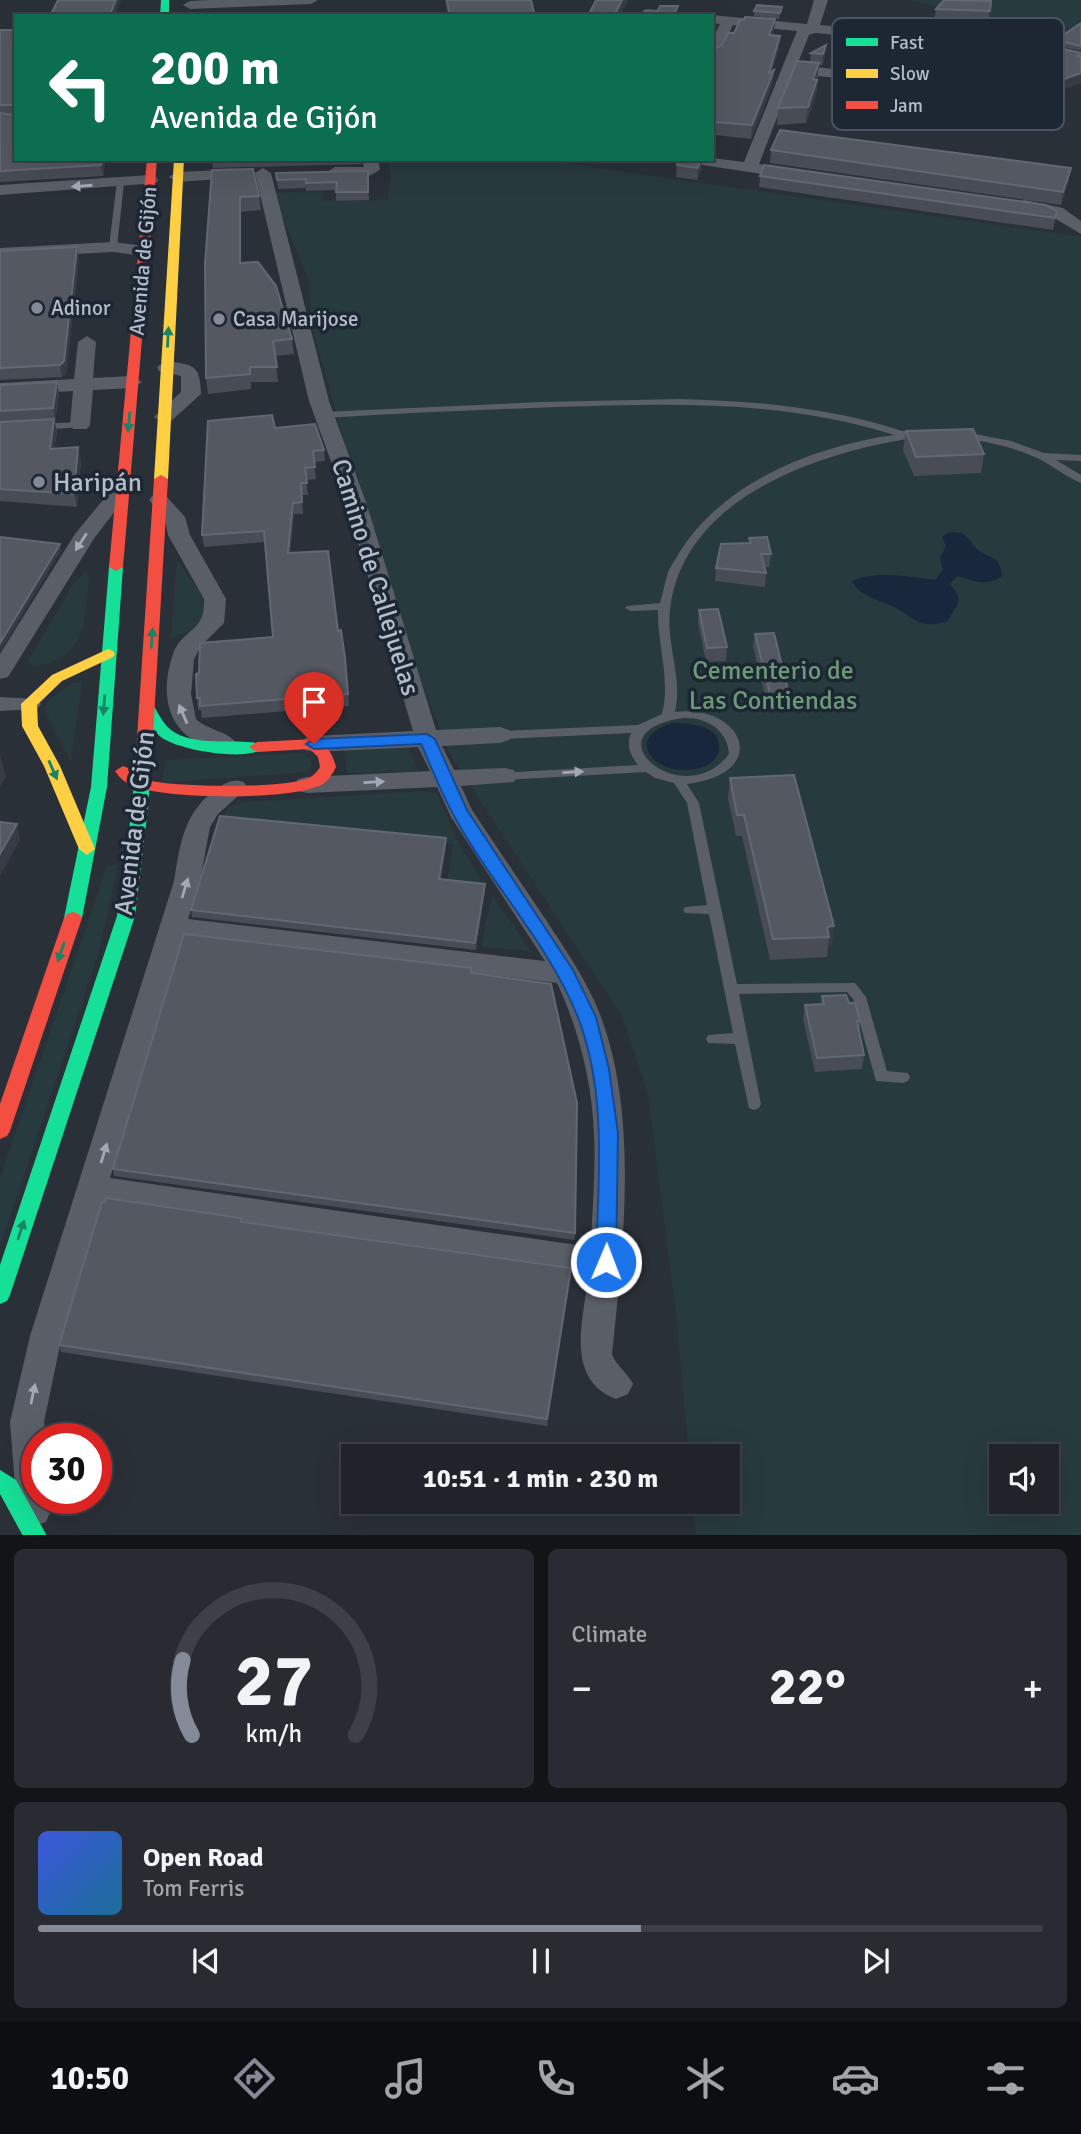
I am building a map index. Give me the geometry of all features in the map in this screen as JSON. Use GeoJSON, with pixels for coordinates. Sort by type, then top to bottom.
{"type":"FeatureCollection","features":[{"type":"Feature","properties":{"kind":"highway","name":"Avenida de Gijón"},"geometry":{"type":"LineString","coordinates":[[0,1130],[77,906],[99,787],[108,654],[152,161]]}},
{"type":"Feature","properties":{"kind":"highway","name":"Avenida de Gijón"},"geometry":{"type":"LineString","coordinates":[[166,367],[179,161]]}},
{"type":"Feature","properties":{"kind":"highway","name":"Avenida de Gijón"},"geometry":{"type":"LineString","coordinates":[[0,1295],[126,916],[142,784],[155,757],[147,706],[164,418]]}},
{"type":"Feature","properties":{"kind":"highway"},"geometry":{"type":"LineString","coordinates":[[77,906],[105,845],[113,781],[122,771],[155,757],[238,747],[314,744],[324,751],[329,760],[329,769],[322,778],[306,785],[229,788],[156,787],[142,784],[127,776],[122,771],[117,762],[116,748],[128,586],[117,564]]}},
{"type":"Feature","properties":{"kind":"highway"},"geometry":{"type":"LineString","coordinates":[[87,849],[52,766],[30,726],[29,704],[57,678],[108,654]]}},
{"type":"Feature","properties":{"kind":"highway"},"geometry":{"type":"LineString","coordinates":[[147,706],[158,727],[184,743],[238,747]]}},
{"type":"Feature","properties":{"kind":"highway"},"geometry":{"type":"LineString","coordinates":[[172,803],[229,788]]}},
{"type":"Feature","properties":{"kind":"highway"},"geometry":{"type":"LineString","coordinates":[[137,834],[153,816]]}},
{"type":"Feature","properties":{"kind":"highway"},"geometry":{"type":"LineString","coordinates":[[0,1480],[8,1487],[36,1535]]}},
{"type":"Feature","properties":{"kind":"street"},"geometry":{"type":"LineString","coordinates":[[190,7],[213,2],[311,0]]}},
{"type":"Feature","properties":{"kind":"street"},"geometry":{"type":"LineString","coordinates":[[812,29],[821,0]]}},
{"type":"Feature","properties":{"kind":"street"},"geometry":{"type":"LineString","coordinates":[[714,19],[832,31]]}},
{"type":"Feature","properties":{"kind":"street"},"geometry":{"type":"LineString","coordinates":[[714,52],[728,21]]}},
{"type":"Feature","properties":{"kind":"street"},"geometry":{"type":"LineString","coordinates":[[750,167],[803,32],[812,29]]}},
{"type":"Feature","properties":{"kind":"street"},"geometry":{"type":"LineString","coordinates":[[788,69],[832,73]]}},
{"type":"Feature","properties":{"kind":"street"},"geometry":{"type":"LineString","coordinates":[[315,173],[367,172],[372,169],[370,161]]}},
{"type":"Feature","properties":{"kind":"street"},"geometry":{"type":"LineString","coordinates":[[704,161],[817,177]]}},
{"type":"Feature","properties":{"kind":"street"},"geometry":{"type":"LineString","coordinates":[[177,177],[262,170]]}},
{"type":"Feature","properties":{"kind":"street","name":"Camino de Callejuelas"},"geometry":{"type":"LineString","coordinates":[[262,170],[284,267],[324,415],[357,505],[427,739],[460,811],[567,974],[587,1017],[600,1069],[609,1133],[606,1262],[596,1354],[601,1370],[616,1384]]}},
{"type":"Feature","properties":{"kind":"street"},"geometry":{"type":"LineString","coordinates":[[0,190],[150,180]]}},
{"type":"Feature","properties":{"kind":"street"},"geometry":{"type":"LineString","coordinates":[[1007,203],[1057,212],[1081,229]]}},
{"type":"Feature","properties":{"kind":"street"},"geometry":{"type":"LineString","coordinates":[[0,253],[113,247],[144,251]]}},
{"type":"Feature","properties":{"kind":"street"},"geometry":{"type":"LineString","coordinates":[[80,425],[87,342]]}},
{"type":"Feature","properties":{"kind":"street","name":"Avenida de Gijón"},"geometry":{"type":"LineString","coordinates":[[164,418],[191,394],[191,373],[166,367]]}},
{"type":"Feature","properties":{"kind":"street"},"geometry":{"type":"LineString","coordinates":[[0,389],[132,382]]}},
{"type":"Feature","properties":{"kind":"street"},"geometry":{"type":"LineString","coordinates":[[0,673],[86,534],[123,488]]}},
{"type":"Feature","properties":{"kind":"street","name":"Avenida de Gijón"},"geometry":{"type":"LineString","coordinates":[[159,500],[175,517],[179,535],[215,600],[217,610],[212,625],[186,649],[179,711],[190,729],[201,736],[238,747]]}},
{"type":"Feature","properties":{"kind":"street"},"geometry":{"type":"LineString","coordinates":[[0,704],[29,704]]}},
{"type":"Feature","properties":{"kind":"street"},"geometry":{"type":"LineString","coordinates":[[314,744],[500,735]]}},
{"type":"Feature","properties":{"kind":"street"},"geometry":{"type":"LineString","coordinates":[[306,785],[505,776]]}},
{"type":"Feature","properties":{"kind":"street","name":"Avenida de Gijón"},"geometry":{"type":"LineString","coordinates":[[36,1535],[27,1422],[46,1336],[187,881],[196,829],[203,813],[229,788]]}},
{"type":"Feature","properties":{"kind":"street","name":"Avenida de Gijón"},"geometry":{"type":"LineString","coordinates":[[172,927],[567,974]]}},
{"type":"Feature","properties":{"kind":"street"},"geometry":{"type":"LineString","coordinates":[[93,1188],[606,1262]]}},
{"type":"Feature","properties":{"kind":"lane"},"geometry":{"type":"LineString","coordinates":[[113,247],[120,183]]}},
{"type":"Feature","properties":{"kind":"lane"},"geometry":{"type":"LineString","coordinates":[[324,415],[694,402],[800,411],[867,421],[905,435]]}},
{"type":"Feature","properties":{"kind":"lane"},"geometry":{"type":"LineString","coordinates":[[27,428],[80,425]]}},
{"type":"Feature","properties":{"kind":"lane"},"geometry":{"type":"LineString","coordinates":[[668,715],[673,701],[663,633],[664,606],[676,568],[697,534],[732,502],[772,476],[809,460],[905,435],[938,433],[1000,440],[1046,456],[1081,480]]}},
{"type":"Feature","properties":{"kind":"lane"},"geometry":{"type":"LineString","coordinates":[[1046,456],[1081,458]]}},
{"type":"Feature","properties":{"kind":"lane"},"geometry":{"type":"LineString","coordinates":[[631,608],[664,606]]}},
{"type":"Feature","properties":{"kind":"lane"},"geometry":{"type":"LineString","coordinates":[[673,701],[685,714]]}},
{"type":"Feature","properties":{"kind":"lane"},"geometry":{"type":"LineString","coordinates":[[500,735],[640,729],[657,718],[685,714],[717,722],[733,737],[736,745],[735,754],[724,769],[699,779],[678,779],[648,768],[505,776]]}},
{"type":"Feature","properties":{"kind":"lane"},"geometry":{"type":"LineString","coordinates":[[640,729],[635,739],[635,749],[639,759],[648,768]]}},
{"type":"Feature","properties":{"kind":"lane"},"geometry":{"type":"LineString","coordinates":[[678,779],[693,803],[754,1104]]}},
{"type":"Feature","properties":{"kind":"lane"},"geometry":{"type":"LineString","coordinates":[[693,803],[699,779]]}},
{"type":"Feature","properties":{"kind":"lane"},"geometry":{"type":"LineString","coordinates":[[691,910],[715,909]]}},
{"type":"Feature","properties":{"kind":"lane"},"geometry":{"type":"LineString","coordinates":[[730,989],[850,987],[859,997],[881,1077],[903,1077]]}},
{"type":"Feature","properties":{"kind":"lane"},"geometry":{"type":"LineString","coordinates":[[713,1039],[740,1038]]}},
{"type":"Feature","properties":{"kind":"green space"},"geometry":{"type":"Polygon","coordinates":[[[907,0],[1081,0],[1081,36],[1064,32],[1064,18],[994,18],[907,0]]]}},
{"type":"Feature","properties":{"kind":"green space","name":"Cementerio de Las Contiendas"},"geometry":{"type":"Polygon","coordinates":[[[387,161],[547,161],[1081,237],[1081,1535],[696,1535],[694,1514],[740,1514],[740,1444],[688,1444],[677,1322],[648,1094],[622,1016],[450,755],[386,591],[311,324],[309,280],[272,193],[323,191],[322,201],[388,200],[391,176],[387,161]]]}},
{"type":"Feature","properties":{"kind":"green space"},"geometry":{"type":"Polygon","coordinates":[[[177,559],[206,602],[198,628],[171,638],[177,559]]]}},
{"type":"Feature","properties":{"kind":"green space"},"geometry":{"type":"Polygon","coordinates":[[[86,573],[89,578],[84,622],[74,646],[52,662],[35,666],[28,661],[77,579],[86,573]]]}},
{"type":"Feature","properties":{"kind":"green space"},"geometry":{"type":"Polygon","coordinates":[[[82,682],[71,762],[45,710],[47,702],[72,683],[82,682]]]}},
{"type":"Feature","properties":{"kind":"green space"},"geometry":{"type":"Polygon","coordinates":[[[408,746],[418,771],[347,773],[344,750],[408,746]]]}},
{"type":"Feature","properties":{"kind":"green space"},"geometry":{"type":"Polygon","coordinates":[[[301,753],[310,759],[312,765],[307,772],[161,783],[166,760],[301,753]]]}},
{"type":"Feature","properties":{"kind":"green space"},"geometry":{"type":"Polygon","coordinates":[[[425,791],[437,794],[459,843],[486,889],[447,883],[453,845],[222,819],[229,806],[245,802],[425,791]]]}},
{"type":"Feature","properties":{"kind":"green space"},"geometry":{"type":"Polygon","coordinates":[[[107,866],[118,866],[98,955],[0,1247],[0,1178],[107,866]]]}},
{"type":"Feature","properties":{"kind":"green space"},"geometry":{"type":"Polygon","coordinates":[[[492,896],[531,951],[481,947],[492,896]]]}},
{"type":"Feature","properties":{"kind":"water"},"geometry":{"type":"Polygon","coordinates":[[[949,532],[963,534],[981,552],[996,560],[1002,576],[986,582],[957,576],[950,584],[959,599],[948,621],[933,624],[918,622],[898,609],[866,595],[852,581],[882,575],[935,580],[943,570],[940,558],[946,546],[942,537],[949,532]]]}},
{"type":"Feature","properties":{"kind":"water"},"geometry":{"type":"Polygon","coordinates":[[[672,723],[703,727],[715,734],[719,748],[715,759],[698,769],[689,770],[672,769],[657,762],[648,750],[648,739],[661,727],[672,723]]]}},
{"type":"Feature","properties":{"kind":"building"},"geometry":{"type":"Polygon","coordinates":[[[58,0],[116,0],[110,14],[51,14],[58,0]]]}},
{"type":"Feature","properties":{"kind":"building"},"geometry":{"type":"Polygon","coordinates":[[[447,0],[531,0],[534,14],[450,14],[447,0]]]}},
{"type":"Feature","properties":{"kind":"building"},"geometry":{"type":"Polygon","coordinates":[[[596,0],[622,0],[615,14],[589,14],[596,0]]]}},
{"type":"Feature","properties":{"kind":"building"},"geometry":{"type":"Polygon","coordinates":[[[944,0],[991,1],[990,11],[936,9],[944,0]]]}},
{"type":"Feature","properties":{"kind":"building"},"geometry":{"type":"Polygon","coordinates":[[[757,5],[782,7],[780,13],[754,11],[757,5]]]}},
{"type":"Feature","properties":{"kind":"building"},"geometry":{"type":"Polygon","coordinates":[[[660,6],[678,6],[674,14],[656,14],[660,6]]]}},
{"type":"Feature","properties":{"kind":"building"},"geometry":{"type":"Polygon","coordinates":[[[745,17],[775,19],[769,35],[780,36],[769,73],[774,70],[752,125],[716,122],[714,126],[714,49],[722,45],[728,33],[734,33],[740,20],[745,17]]]}},
{"type":"Feature","properties":{"kind":"building"},"geometry":{"type":"Polygon","coordinates":[[[1081,23],[1081,46],[1064,42],[1064,35],[1081,23]]]}},
{"type":"Feature","properties":{"kind":"building"},"geometry":{"type":"Polygon","coordinates":[[[0,30],[14,30],[14,105],[0,105],[0,30]]]}},
{"type":"Feature","properties":{"kind":"building"},"geometry":{"type":"Polygon","coordinates":[[[826,45],[823,54],[811,53],[826,45]]]}},
{"type":"Feature","properties":{"kind":"building"},"geometry":{"type":"Polygon","coordinates":[[[1064,49],[1081,53],[1077,56],[1081,57],[1081,73],[1064,79],[1064,49]]]}},
{"type":"Feature","properties":{"kind":"building"},"geometry":{"type":"Polygon","coordinates":[[[797,61],[819,63],[813,79],[817,80],[808,107],[778,108],[797,61]]]}},
{"type":"Feature","properties":{"kind":"building"},"geometry":{"type":"Polygon","coordinates":[[[0,113],[14,115],[14,161],[102,161],[101,165],[0,171],[0,113]]]}},
{"type":"Feature","properties":{"kind":"building"},"geometry":{"type":"Polygon","coordinates":[[[780,130],[1071,168],[1063,192],[771,150],[780,130]]]}},
{"type":"Feature","properties":{"kind":"building"},"geometry":{"type":"Polygon","coordinates":[[[678,161],[700,161],[698,168],[677,165],[678,161]]]}},
{"type":"Feature","properties":{"kind":"building"},"geometry":{"type":"Polygon","coordinates":[[[764,165],[1046,205],[1057,211],[1055,218],[760,176],[764,165]]]}},
{"type":"Feature","properties":{"kind":"building"},"geometry":{"type":"Polygon","coordinates":[[[253,169],[259,196],[240,197],[240,263],[258,262],[276,286],[292,339],[273,341],[277,367],[250,367],[250,374],[206,378],[205,264],[212,170],[253,169]]]}},
{"type":"Feature","properties":{"kind":"building"},"geometry":{"type":"Polygon","coordinates":[[[368,171],[368,192],[336,192],[337,182],[277,180],[276,173],[368,171]]]}},
{"type":"Feature","properties":{"kind":"building"},"geometry":{"type":"Polygon","coordinates":[[[77,247],[64,361],[60,365],[0,368],[0,251],[77,247]]]}},
{"type":"Feature","properties":{"kind":"building"},"geometry":{"type":"Polygon","coordinates":[[[57,382],[53,408],[0,411],[0,385],[57,382]]]}},
{"type":"Feature","properties":{"kind":"building"},"geometry":{"type":"Polygon","coordinates":[[[272,415],[275,428],[315,424],[324,450],[313,451],[315,467],[305,468],[307,483],[301,483],[302,502],[293,503],[288,553],[328,551],[348,694],[200,706],[196,674],[199,673],[200,643],[273,637],[264,531],[202,535],[208,421],[272,415]]]}},
{"type":"Feature","properties":{"kind":"building","name":"Haripán"},"geometry":{"type":"Polygon","coordinates":[[[54,419],[50,449],[78,447],[74,494],[0,489],[0,422],[54,419]]]}},
{"type":"Feature","properties":{"kind":"building"},"geometry":{"type":"Polygon","coordinates":[[[973,429],[984,454],[916,457],[906,431],[973,429]]]}},
{"type":"Feature","properties":{"kind":"building"},"geometry":{"type":"Polygon","coordinates":[[[0,537],[60,544],[0,643],[0,537]]]}},
{"type":"Feature","properties":{"kind":"building"},"geometry":{"type":"Polygon","coordinates":[[[767,537],[771,554],[761,554],[766,573],[716,568],[721,544],[751,543],[749,538],[767,537]]]}},
{"type":"Feature","properties":{"kind":"building"},"geometry":{"type":"Polygon","coordinates":[[[718,609],[727,647],[707,648],[699,610],[718,609]]]}},
{"type":"Feature","properties":{"kind":"building"},"geometry":{"type":"Polygon","coordinates":[[[774,633],[789,694],[770,694],[755,634],[774,633]]]}},
{"type":"Feature","properties":{"kind":"building"},"geometry":{"type":"Polygon","coordinates":[[[794,775],[834,926],[827,927],[829,937],[773,939],[744,815],[737,815],[730,778],[794,775]]]}},
{"type":"Feature","properties":{"kind":"building"},"geometry":{"type":"Polygon","coordinates":[[[220,816],[446,838],[439,879],[485,884],[475,943],[191,910],[220,816]]]}},
{"type":"Feature","properties":{"kind":"building"},"geometry":{"type":"Polygon","coordinates":[[[0,822],[17,824],[0,854],[0,822]]]}},
{"type":"Feature","properties":{"kind":"building"},"geometry":{"type":"Polygon","coordinates":[[[184,934],[471,968],[471,973],[551,984],[577,1103],[575,1233],[113,1169],[184,934]]]}},
{"type":"Feature","properties":{"kind":"building"},"geometry":{"type":"Polygon","coordinates":[[[846,995],[849,1003],[855,1003],[864,1055],[817,1058],[805,1005],[824,1004],[822,996],[846,995]]]}},
{"type":"Feature","properties":{"kind":"building"},"geometry":{"type":"Polygon","coordinates":[[[106,1198],[241,1218],[241,1222],[571,1268],[547,1419],[59,1345],[102,1202],[105,1202],[106,1198]]]}},
{"type":"Feature","properties":{"kind":"traffic: fast"},"geometry":{"type":"LineString","coordinates":[[164,14],[165,0]]}},
{"type":"Feature","properties":{"kind":"traffic: fast"},"geometry":{"type":"LineString","coordinates":[[73,918],[99,787],[116,567]]}},
{"type":"Feature","properties":{"kind":"traffic: fast"},"geometry":{"type":"LineString","coordinates":[[147,706],[162,730],[174,739],[209,748],[257,747]]}},
{"type":"Feature","properties":{"kind":"traffic: fast"},"geometry":{"type":"LineString","coordinates":[[0,1295],[126,916],[144,753]]}},
{"type":"Feature","properties":{"kind":"traffic: fast"},"geometry":{"type":"LineString","coordinates":[[0,1480],[8,1487],[35,1535]]}},
{"type":"Feature","properties":{"kind":"traffic: slow"},"geometry":{"type":"LineString","coordinates":[[161,479],[179,161]]}},
{"type":"Feature","properties":{"kind":"traffic: slow"},"geometry":{"type":"LineString","coordinates":[[87,849],[52,766],[30,726],[29,704],[57,678],[108,654]]}},
{"type":"Feature","properties":{"kind":"traffic: jam"},"geometry":{"type":"LineString","coordinates":[[116,567],[152,161]]}},
{"type":"Feature","properties":{"kind":"traffic: jam"},"geometry":{"type":"LineString","coordinates":[[144,753],[161,479]]}},
{"type":"Feature","properties":{"kind":"traffic: jam"},"geometry":{"type":"LineString","coordinates":[[123,771],[136,781],[151,786],[233,790],[301,785],[318,779],[328,767],[325,755],[314,744],[257,747]]}},
{"type":"Feature","properties":{"kind":"traffic: jam"},"geometry":{"type":"LineString","coordinates":[[0,1131],[73,918]]}},
{"type":"Feature","properties":{"kind":"place","name":"Adinor"},"geometry":{"type":"Point","coordinates":[37,308]}},
{"type":"Feature","properties":{"kind":"place","name":"Casa Marijose"},"geometry":{"type":"Point","coordinates":[219,319]}},
{"type":"Feature","properties":{"kind":"place","name":"Haripán"},"geometry":{"type":"Point","coordinates":[39,482]}},
{"type":"Feature","properties":{"kind":"route"},"geometry":{"type":"LineString","coordinates":[[314,744],[427,739],[460,811],[567,974],[587,1017],[600,1069],[609,1133],[606,1262]]}}]}
